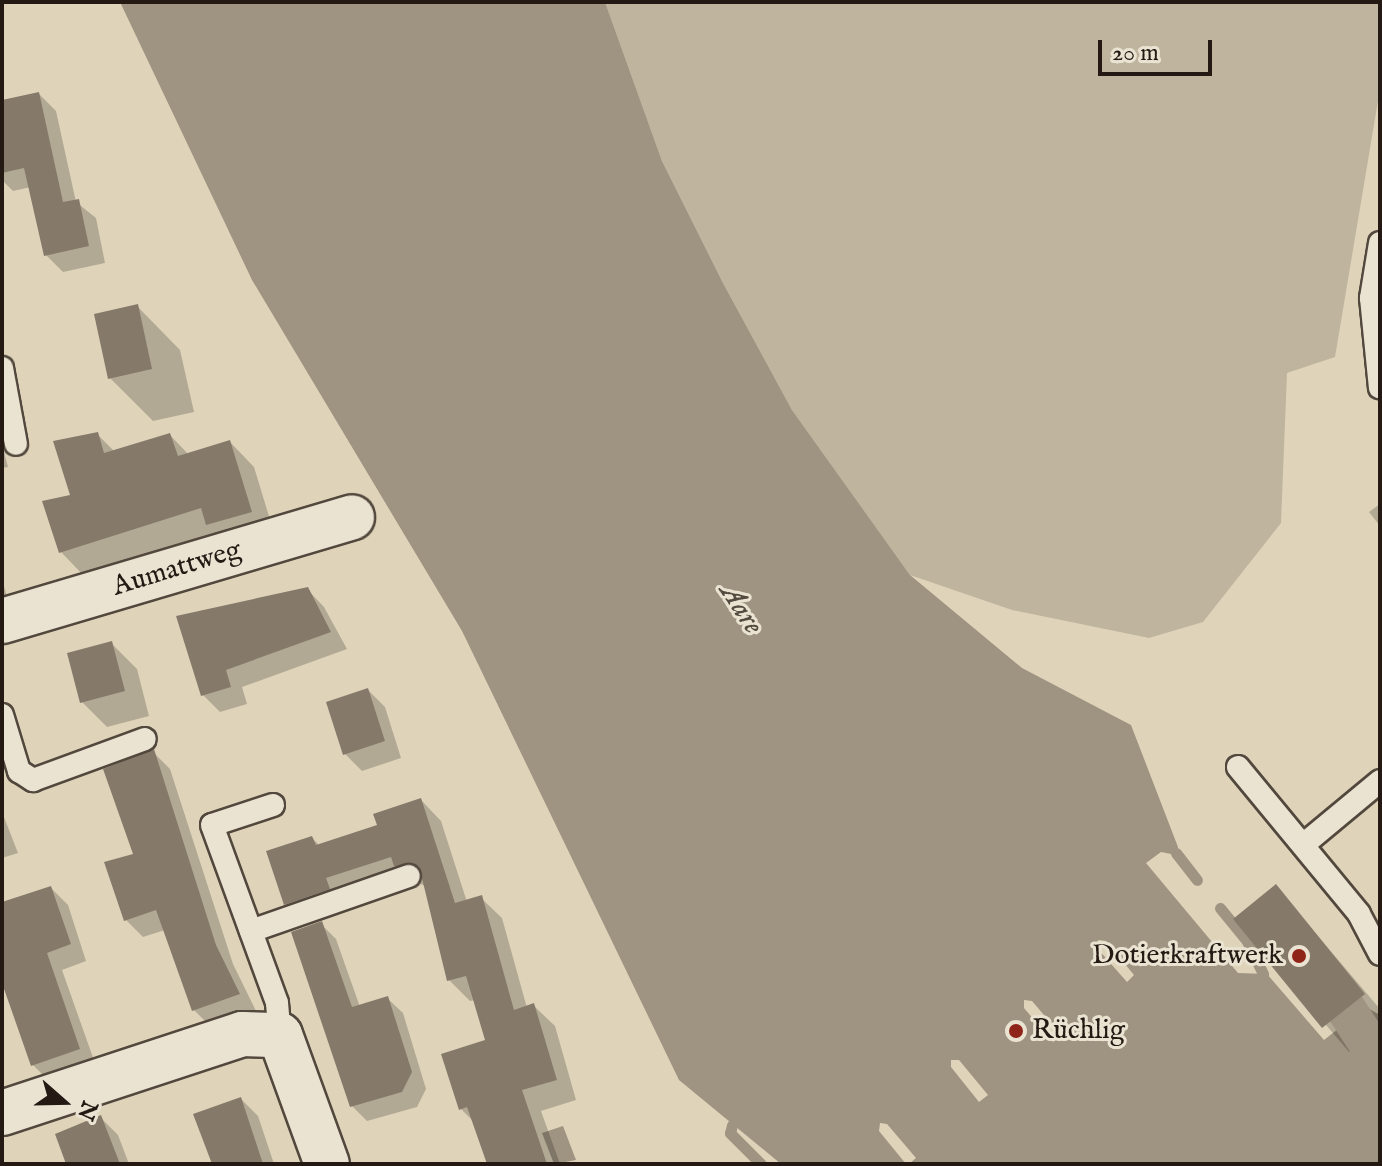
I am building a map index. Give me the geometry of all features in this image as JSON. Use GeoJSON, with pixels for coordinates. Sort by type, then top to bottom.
{"type":"FeatureCollection","features":[{"type":"Feature","properties":{"kind":"street","name":"Aumattweg"},"geometry":{"type":"LineString","coordinates":[[2,621],[352,517]]}},
{"type":"Feature","properties":{"kind":"street"},"geometry":{"type":"LineString","coordinates":[[2,1113],[242,1034],[280,1035],[327,1164]]}},
{"type":"Feature","properties":{"kind":"lane"},"geometry":{"type":"LineString","coordinates":[[1380,243],[1371,298],[1380,388]]}},
{"type":"Feature","properties":{"kind":"lane"},"geometry":{"type":"LineString","coordinates":[[2,368],[16,444]]}},
{"type":"Feature","properties":{"kind":"lane"},"geometry":{"type":"LineString","coordinates":[[2,715],[19,771],[33,780],[145,739]]}},
{"type":"Feature","properties":{"kind":"lane"},"geometry":{"type":"LineString","coordinates":[[1238,767],[1359,914],[1380,954]]}},
{"type":"Feature","properties":{"kind":"lane"},"geometry":{"type":"LineString","coordinates":[[1303,845],[1380,781]]}},
{"type":"Feature","properties":{"kind":"lane"},"geometry":{"type":"LineString","coordinates":[[273,805],[212,825],[277,1003],[280,1035]]}},
{"type":"Feature","properties":{"kind":"lane"},"geometry":{"type":"LineString","coordinates":[[251,931],[409,876]]}},
{"type":"Feature","properties":{"kind":"shaded area"},"geometry":{"type":"Polygon","coordinates":[[[605,2],[1380,2],[1380,89],[1335,357],[1287,373],[1281,523],[1203,622],[1149,638],[1012,610],[910,575],[792,410],[723,283],[662,161],[605,2]]]}},
{"type":"Feature","properties":{"kind":"water","name":"Aare"},"geometry":{"type":"Polygon","coordinates":[[[120,2],[605,2],[662,161],[723,283],[792,410],[910,575],[1022,668],[1131,725],[1178,847],[1176,855],[1161,852],[1146,863],[1238,973],[1267,974],[1324,1040],[1366,1007],[1380,1015],[1380,1164],[909,1164],[916,1158],[887,1124],[880,1123],[879,1131],[906,1164],[781,1164],[679,1080],[462,631],[252,280],[120,2]],[[1098,940],[1097,948],[1127,982],[1134,975],[1106,941],[1098,940]],[[1024,1000],[1024,1008],[1053,1042],[1061,1035],[1032,1001],[1024,1000]],[[951,1060],[951,1067],[979,1102],[988,1095],[959,1060],[951,1060]]]}},
{"type":"Feature","properties":{"kind":"water"},"geometry":{"type":"Polygon","coordinates":[[[563,1126],[576,1160],[554,1164],[542,1133],[563,1126]]]}},
{"type":"Feature","properties":{"kind":"building"},"geometry":{"type":"Polygon","coordinates":[[[39,92],[63,202],[79,199],[89,246],[44,256],[24,168],[2,173],[2,100],[39,92]]]}},
{"type":"Feature","properties":{"kind":"building"},"geometry":{"type":"Polygon","coordinates":[[[138,304],[152,369],[108,379],[94,314],[138,304]]]}},
{"type":"Feature","properties":{"kind":"building"},"geometry":{"type":"Polygon","coordinates":[[[98,432],[104,453],[170,433],[178,456],[230,440],[252,512],[206,525],[201,508],[59,553],[42,501],[70,495],[53,441],[98,432]]]}},
{"type":"Feature","properties":{"kind":"building"},"geometry":{"type":"Polygon","coordinates":[[[308,587],[331,632],[226,670],[231,687],[201,696],[176,616],[308,587]]]}},
{"type":"Feature","properties":{"kind":"building"},"geometry":{"type":"Polygon","coordinates":[[[112,641],[125,691],[80,703],[67,653],[112,641]]]}},
{"type":"Feature","properties":{"kind":"building"},"geometry":{"type":"Polygon","coordinates":[[[368,688],[385,741],[343,755],[326,702],[368,688]]]}},
{"type":"Feature","properties":{"kind":"building"},"geometry":{"type":"Polygon","coordinates":[[[154,749],[216,945],[240,994],[192,1011],[156,910],[124,921],[104,862],[133,854],[103,769],[154,749]]]}},
{"type":"Feature","properties":{"kind":"building"},"geometry":{"type":"Polygon","coordinates":[[[421,798],[455,903],[482,895],[514,1010],[534,1003],[557,1080],[522,1090],[547,1164],[487,1164],[467,1107],[459,1110],[441,1054],[485,1040],[466,976],[447,981],[419,866],[394,866],[391,857],[326,878],[330,889],[284,905],[266,851],[312,836],[316,845],[377,825],[373,814],[421,798]]]}},
{"type":"Feature","properties":{"kind":"building","name":"Dotierkraftwerk"},"geometry":{"type":"Polygon","coordinates":[[[1276,884],[1365,994],[1322,1028],[1233,919],[1276,884]]]}},
{"type":"Feature","properties":{"kind":"building"},"geometry":{"type":"Polygon","coordinates":[[[51,886],[71,944],[47,953],[80,1049],[31,1066],[2,983],[2,902],[51,886]]]}},
{"type":"Feature","properties":{"kind":"building"},"geometry":{"type":"Polygon","coordinates":[[[322,921],[352,1007],[388,996],[412,1072],[402,1092],[350,1107],[291,932],[322,921]]]}},
{"type":"Feature","properties":{"kind":"building"},"geometry":{"type":"Polygon","coordinates":[[[241,1097],[263,1164],[212,1164],[193,1114],[241,1097]]]}},
{"type":"Feature","properties":{"kind":"building"},"geometry":{"type":"Polygon","coordinates":[[[101,1115],[120,1164],[66,1164],[55,1134],[101,1115]]]}},
{"type":"Feature","properties":{"kind":"waterway"},"geometry":{"type":"LineString","coordinates":[[1176,853],[1197,880]]}},
{"type":"Feature","properties":{"kind":"waterway"},"geometry":{"type":"LineString","coordinates":[[1220,908],[1247,941],[1263,974]]}},
{"type":"Feature","properties":{"kind":"waterway"},"geometry":{"type":"LineString","coordinates":[[1346,1009],[1380,1061]]}},
{"type":"Feature","properties":{"kind":"waterway"},"geometry":{"type":"LineString","coordinates":[[732,1125],[730,1133],[761,1164]]}},
{"type":"Feature","properties":{"kind":"place","name":"Dotierkraftwerk"},"geometry":{"type":"Point","coordinates":[1299,956]}},
{"type":"Feature","properties":{"kind":"place","name":"Rüchlig"},"geometry":{"type":"Point","coordinates":[1016,1031]}}]}
